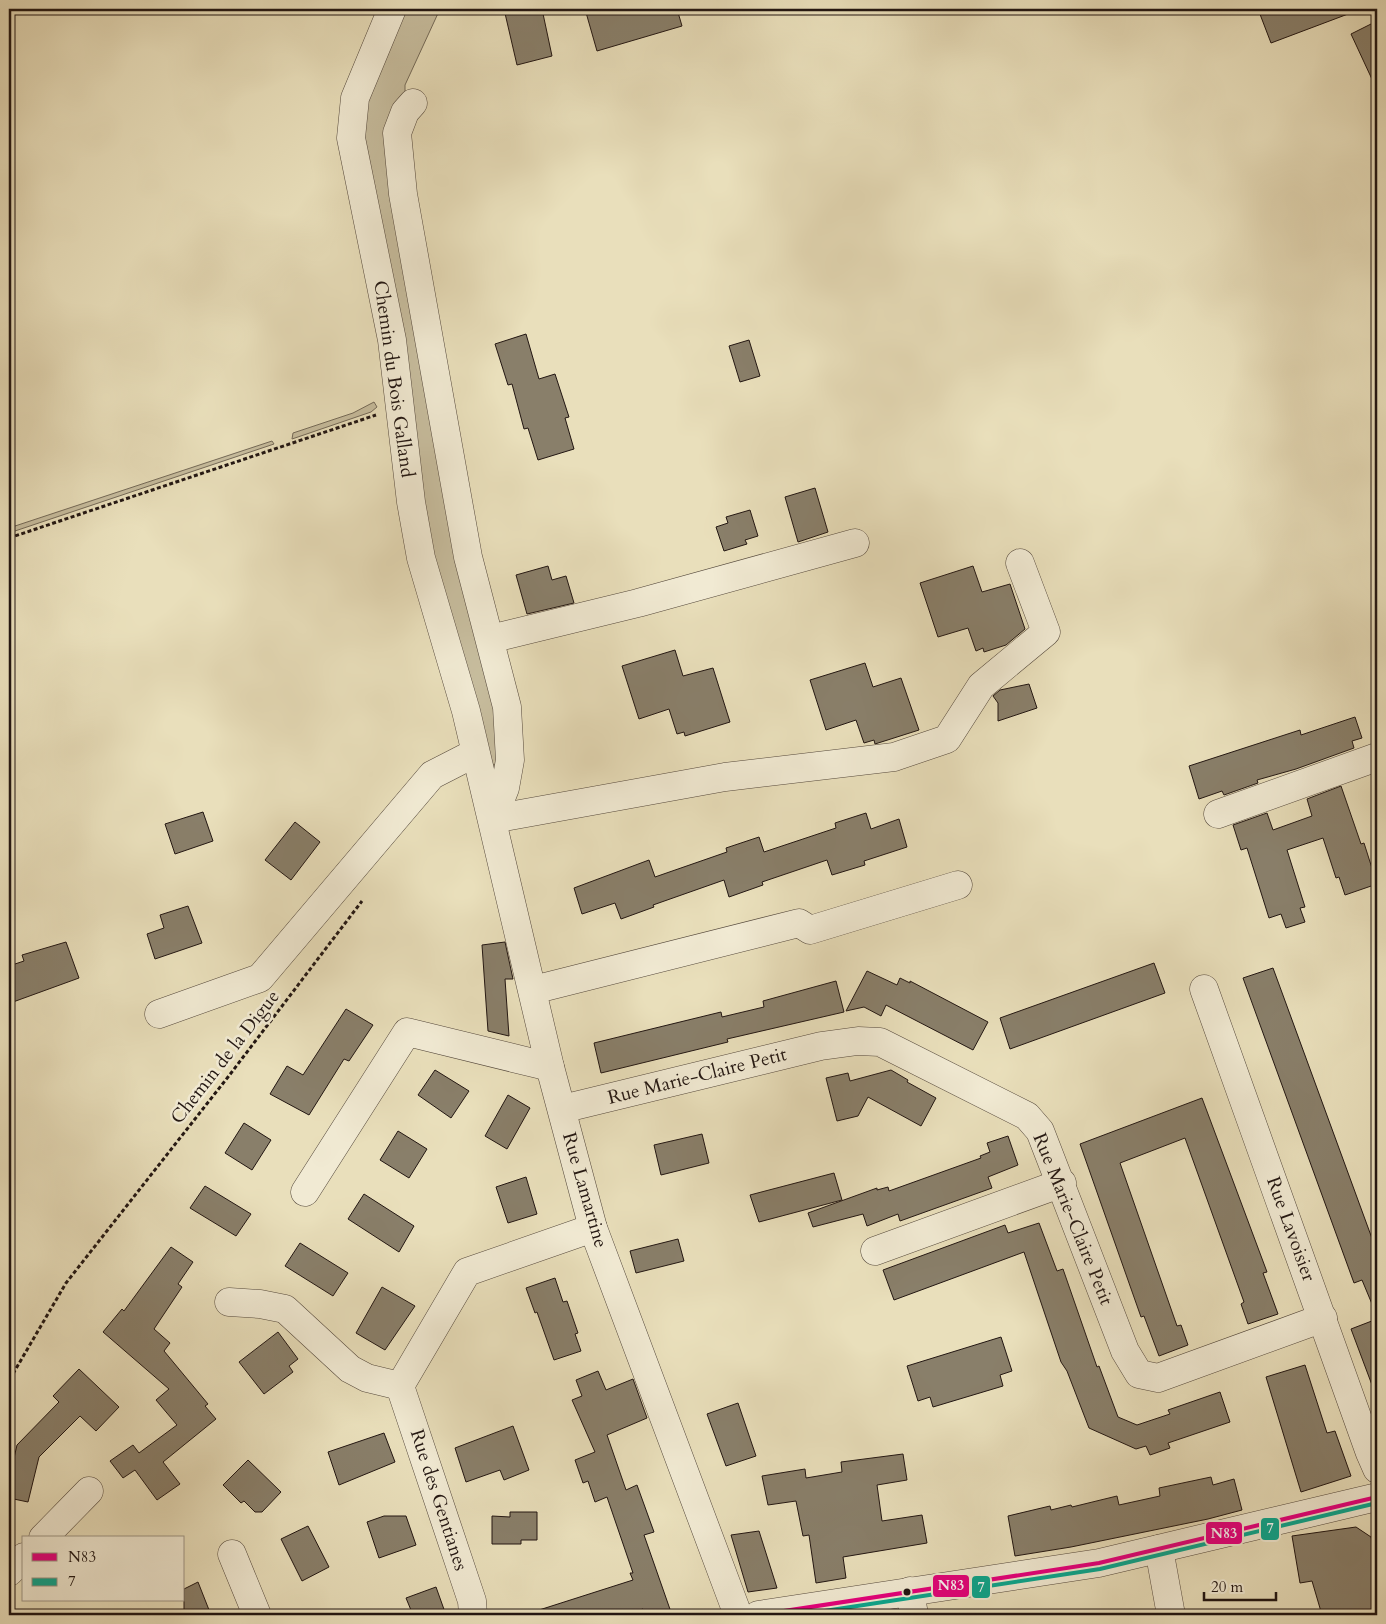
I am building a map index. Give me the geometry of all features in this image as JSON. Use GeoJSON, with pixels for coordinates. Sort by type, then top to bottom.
{"type":"FeatureCollection","features":[{"type":"Feature","properties":{"kind":"street","name":"Chemin du Bois Galland"},"geometry":{"type":"LineString","coordinates":[[392,9],[355,98],[351,138],[380,278],[401,407],[419,549],[451,655],[475,753]]}},
{"type":"Feature","properties":{"kind":"street"},"geometry":{"type":"LineString","coordinates":[[412,103],[404,112],[397,133],[402,184],[459,515],[507,707],[510,760],[505,788],[493,819]]}},
{"type":"Feature","properties":{"kind":"street"},"geometry":{"type":"LineString","coordinates":[[490,639],[638,603],[855,543]]}},
{"type":"Feature","properties":{"kind":"street"},"geometry":{"type":"LineString","coordinates":[[493,819],[725,777],[894,757],[947,739],[981,686],[1046,632],[1020,563]]}},
{"type":"Feature","properties":{"kind":"street"},"geometry":{"type":"LineString","coordinates":[[159,1014],[260,978],[432,775],[475,753]]}},
{"type":"Feature","properties":{"kind":"street","name":"Rue Lamartine"},"geometry":{"type":"LineString","coordinates":[[475,753],[493,819],[550,1068],[593,1228],[738,1615]]}},
{"type":"Feature","properties":{"kind":"street"},"geometry":{"type":"LineString","coordinates":[[1218,814],[1377,757]]}},
{"type":"Feature","properties":{"kind":"street"},"geometry":{"type":"LineString","coordinates":[[533,990],[799,923],[810,930],[958,885]]}},
{"type":"Feature","properties":{"kind":"street","name":"Rue Lavoisier"},"geometry":{"type":"LineString","coordinates":[[1204,989],[1377,1469]]}},
{"type":"Feature","properties":{"kind":"street"},"geometry":{"type":"LineString","coordinates":[[305,1192],[407,1032],[550,1068]]}},
{"type":"Feature","properties":{"kind":"street","name":"Rue Marie-Claire Petit"},"geometry":{"type":"LineString","coordinates":[[562,1109],[821,1046],[858,1041],[880,1042],[1027,1116],[1040,1131],[1062,1183],[1125,1352],[1139,1374],[1158,1378],[1323,1318]]}},
{"type":"Feature","properties":{"kind":"street"},"geometry":{"type":"LineString","coordinates":[[875,1251],[1062,1183]]}},
{"type":"Feature","properties":{"kind":"street"},"geometry":{"type":"LineString","coordinates":[[229,1302],[260,1304],[285,1309],[350,1369],[367,1378],[400,1386],[467,1272],[593,1228]]}},
{"type":"Feature","properties":{"kind":"street","name":"Rue des Gentianes"},"geometry":{"type":"LineString","coordinates":[[400,1386],[472,1601],[473,1615]]}},
{"type":"Feature","properties":{"kind":"street"},"geometry":{"type":"LineString","coordinates":[[45,1536],[89,1491]]}},
{"type":"Feature","properties":{"kind":"street"},"geometry":{"type":"LineString","coordinates":[[758,1615],[912,1603],[1099,1563],[1377,1498]]}},
{"type":"Feature","properties":{"kind":"street"},"geometry":{"type":"LineString","coordinates":[[1159,1549],[1171,1615]]}},
{"type":"Feature","properties":{"kind":"street"},"geometry":{"type":"LineString","coordinates":[[232,1554],[257,1615]]}},
{"type":"Feature","properties":{"kind":"street"},"geometry":{"type":"LineString","coordinates":[[9,1572],[22,1559]]}},
{"type":"Feature","properties":{"kind":"path"},"geometry":{"type":"LineString","coordinates":[[9,538],[401,407]]}},
{"type":"Feature","properties":{"kind":"path","name":"Chemin de la Digue"},"geometry":{"type":"LineString","coordinates":[[9,1386],[14,1372],[66,1283],[228,1077],[367,895]]}},
{"type":"Feature","properties":{"kind":"shaded area"},"geometry":{"type":"Polygon","coordinates":[[[402,9],[440,9],[405,85],[405,99],[393,116],[497,691],[497,762],[495,765],[492,765],[434,578],[357,127],[402,9]]]}},
{"type":"Feature","properties":{"kind":"shaded area"},"geometry":{"type":"Polygon","coordinates":[[[374,402],[377,407],[371,412],[292,439],[293,433],[353,413],[374,402]]]}},
{"type":"Feature","properties":{"kind":"shaded area"},"geometry":{"type":"Polygon","coordinates":[[[272,441],[274,444],[9,533],[9,528],[272,441]]]}},
{"type":"Feature","properties":{"kind":"building"},"geometry":{"type":"Polygon","coordinates":[[[504,9],[542,9],[552,56],[517,65],[504,9]]]}},
{"type":"Feature","properties":{"kind":"building"},"geometry":{"type":"Polygon","coordinates":[[[585,9],[677,9],[682,26],[597,51],[585,9]]]}},
{"type":"Feature","properties":{"kind":"building"},"geometry":{"type":"Polygon","coordinates":[[[1258,9],[1355,9],[1356,11],[1271,43],[1258,9]]]}},
{"type":"Feature","properties":{"kind":"building"},"geometry":{"type":"Polygon","coordinates":[[[1377,21],[1377,90],[1351,34],[1377,21]]]}},
{"type":"Feature","properties":{"kind":"building"},"geometry":{"type":"Polygon","coordinates":[[[526,334],[539,379],[555,374],[569,417],[565,418],[574,449],[538,460],[528,428],[524,429],[512,384],[508,385],[495,344],[526,334]]]}},
{"type":"Feature","properties":{"kind":"building"},"geometry":{"type":"Polygon","coordinates":[[[749,340],[760,376],[740,382],[729,346],[749,340]]]}},
{"type":"Feature","properties":{"kind":"building"},"geometry":{"type":"Polygon","coordinates":[[[815,488],[828,532],[798,542],[785,497],[815,488]]]}},
{"type":"Feature","properties":{"kind":"building"},"geometry":{"type":"Polygon","coordinates":[[[750,510],[758,536],[745,540],[747,544],[724,551],[716,527],[728,523],[726,517],[750,510]]]}},
{"type":"Feature","properties":{"kind":"building"},"geometry":{"type":"Polygon","coordinates":[[[548,566],[552,580],[566,576],[574,603],[527,614],[516,575],[548,566]]]}},
{"type":"Feature","properties":{"kind":"building"},"geometry":{"type":"Polygon","coordinates":[[[973,566],[982,592],[1010,584],[1025,629],[1006,645],[984,652],[983,648],[976,651],[968,628],[938,637],[920,583],[973,566]]]}},
{"type":"Feature","properties":{"kind":"building"},"geometry":{"type":"Polygon","coordinates":[[[675,650],[683,676],[713,668],[730,722],[685,736],[684,732],[677,734],[669,709],[639,719],[622,666],[675,650]]]}},
{"type":"Feature","properties":{"kind":"building"},"geometry":{"type":"Polygon","coordinates":[[[865,663],[873,687],[901,678],[919,730],[875,744],[874,740],[864,743],[856,720],[826,730],[810,680],[865,663]]]}},
{"type":"Feature","properties":{"kind":"building"},"geometry":{"type":"Polygon","coordinates":[[[1029,684],[1037,708],[998,721],[998,703],[993,696],[1000,690],[1029,684]]]}},
{"type":"Feature","properties":{"kind":"building"},"geometry":{"type":"Polygon","coordinates":[[[1355,717],[1362,738],[1352,741],[1354,748],[1296,769],[1257,780],[1258,783],[1224,795],[1222,791],[1199,799],[1189,766],[1300,730],[1301,735],[1355,717]]]}},
{"type":"Feature","properties":{"kind":"building"},"geometry":{"type":"Polygon","coordinates":[[[1341,786],[1361,844],[1364,843],[1377,884],[1345,895],[1339,877],[1336,878],[1323,838],[1287,850],[1305,907],[1300,908],[1305,922],[1286,928],[1281,914],[1269,918],[1247,848],[1241,850],[1233,825],[1267,813],[1273,830],[1312,816],[1307,799],[1341,786]]]}},
{"type":"Feature","properties":{"kind":"building"},"geometry":{"type":"Polygon","coordinates":[[[203,812],[213,841],[175,854],[165,824],[203,812]]]}},
{"type":"Feature","properties":{"kind":"building"},"geometry":{"type":"Polygon","coordinates":[[[866,813],[871,829],[899,819],[907,847],[864,861],[865,865],[832,875],[827,860],[762,882],[763,885],[729,897],[724,880],[653,905],[654,907],[621,919],[615,903],[582,914],[574,888],[649,860],[655,877],[727,852],[726,848],[759,837],[764,852],[836,828],[835,823],[866,813]]]}},
{"type":"Feature","properties":{"kind":"building"},"geometry":{"type":"Polygon","coordinates":[[[295,822],[320,842],[291,880],[265,860],[295,822]]]}},
{"type":"Feature","properties":{"kind":"building"},"geometry":{"type":"Polygon","coordinates":[[[188,906],[202,943],[155,959],[147,934],[164,928],[160,915],[188,906]]]}},
{"type":"Feature","properties":{"kind":"building"},"geometry":{"type":"Polygon","coordinates":[[[66,942],[79,978],[13,1002],[9,990],[9,966],[24,961],[22,955],[66,942]]]}},
{"type":"Feature","properties":{"kind":"building"},"geometry":{"type":"Polygon","coordinates":[[[505,942],[513,979],[505,979],[509,1036],[488,1031],[482,945],[505,942]]]}},
{"type":"Feature","properties":{"kind":"building"},"geometry":{"type":"Polygon","coordinates":[[[1154,963],[1165,993],[1010,1049],[1000,1018],[1154,963]]]}},
{"type":"Feature","properties":{"kind":"building"},"geometry":{"type":"Polygon","coordinates":[[[1273,968],[1377,1252],[1377,1316],[1362,1280],[1354,1283],[1243,978],[1273,968]]]}},
{"type":"Feature","properties":{"kind":"building"},"geometry":{"type":"Polygon","coordinates":[[[867,971],[897,985],[900,978],[910,983],[910,981],[988,1022],[973,1050],[886,1005],[881,1016],[864,1007],[846,1011],[867,971]]]}},
{"type":"Feature","properties":{"kind":"building"},"geometry":{"type":"Polygon","coordinates":[[[836,981],[844,1012],[727,1039],[728,1042],[601,1073],[594,1043],[721,1012],[722,1017],[764,1007],[763,1001],[836,981]]]}},
{"type":"Feature","properties":{"kind":"building"},"geometry":{"type":"Polygon","coordinates":[[[346,1009],[373,1025],[349,1061],[344,1059],[309,1115],[270,1094],[287,1066],[303,1075],[346,1009]]]}},
{"type":"Feature","properties":{"kind":"building"},"geometry":{"type":"Polygon","coordinates":[[[435,1070],[469,1091],[451,1118],[418,1095],[435,1070]]]}},
{"type":"Feature","properties":{"kind":"building"},"geometry":{"type":"Polygon","coordinates":[[[891,1070],[908,1080],[907,1082],[936,1098],[921,1126],[868,1097],[858,1116],[837,1121],[826,1078],[848,1073],[850,1081],[891,1070]]]}},
{"type":"Feature","properties":{"kind":"building"},"geometry":{"type":"Polygon","coordinates":[[[508,1095],[530,1108],[507,1149],[485,1136],[508,1095]]]}},
{"type":"Feature","properties":{"kind":"building"},"geometry":{"type":"Polygon","coordinates":[[[1202,1098],[1267,1272],[1263,1273],[1278,1314],[1248,1324],[1241,1304],[1244,1302],[1185,1138],[1120,1163],[1177,1326],[1181,1325],[1188,1345],[1159,1356],[1144,1316],[1141,1317],[1080,1144],[1202,1098]]]}},
{"type":"Feature","properties":{"kind":"building"},"geometry":{"type":"Polygon","coordinates":[[[244,1123],[271,1140],[252,1170],[225,1153],[244,1123]]]}},
{"type":"Feature","properties":{"kind":"building"},"geometry":{"type":"Polygon","coordinates":[[[398,1131],[427,1149],[409,1178],[380,1160],[398,1131]]]}},
{"type":"Feature","properties":{"kind":"building"},"geometry":{"type":"Polygon","coordinates":[[[702,1134],[709,1163],[661,1175],[654,1145],[702,1134]]]}},
{"type":"Feature","properties":{"kind":"building"},"geometry":{"type":"Polygon","coordinates":[[[1008,1136],[1018,1165],[988,1177],[992,1188],[900,1221],[898,1214],[867,1226],[863,1214],[813,1227],[808,1213],[877,1188],[877,1190],[888,1187],[889,1191],[981,1158],[980,1156],[990,1152],[987,1143],[1008,1136]]]}},
{"type":"Feature","properties":{"kind":"building"},"geometry":{"type":"Polygon","coordinates":[[[834,1173],[842,1200],[759,1222],[750,1195],[834,1173]]]}},
{"type":"Feature","properties":{"kind":"building"},"geometry":{"type":"Polygon","coordinates":[[[526,1177],[537,1214],[508,1223],[496,1187],[526,1177]]]}},
{"type":"Feature","properties":{"kind":"building"},"geometry":{"type":"Polygon","coordinates":[[[205,1186],[251,1214],[236,1236],[190,1208],[205,1186]]]}},
{"type":"Feature","properties":{"kind":"building"},"geometry":{"type":"Polygon","coordinates":[[[364,1194],[414,1226],[399,1252],[348,1219],[364,1194]]]}},
{"type":"Feature","properties":{"kind":"building"},"geometry":{"type":"Polygon","coordinates":[[[1039,1223],[1057,1271],[1063,1269],[1097,1367],[1099,1366],[1118,1417],[1137,1425],[1170,1414],[1168,1410],[1220,1392],[1230,1422],[1168,1443],[1170,1448],[1150,1455],[1146,1446],[1136,1449],[1089,1428],[1067,1371],[1061,1362],[1024,1252],[894,1300],[883,1270],[1005,1225],[1008,1233],[1039,1223]]]}},
{"type":"Feature","properties":{"kind":"building"},"geometry":{"type":"Polygon","coordinates":[[[678,1239],[684,1261],[636,1273],[630,1251],[678,1239]]]}},
{"type":"Feature","properties":{"kind":"building"},"geometry":{"type":"Polygon","coordinates":[[[300,1243],[348,1273],[333,1296],[285,1266],[300,1243]]]}},
{"type":"Feature","properties":{"kind":"building"},"geometry":{"type":"Polygon","coordinates":[[[171,1247],[193,1262],[178,1284],[182,1287],[154,1329],[170,1343],[164,1351],[208,1404],[205,1406],[216,1419],[163,1462],[180,1484],[157,1500],[135,1470],[123,1478],[110,1461],[133,1445],[139,1453],[177,1425],[156,1400],[169,1389],[103,1332],[122,1309],[124,1311],[171,1247]]]}},
{"type":"Feature","properties":{"kind":"building"},"geometry":{"type":"Polygon","coordinates":[[[555,1278],[563,1302],[567,1301],[578,1333],[575,1334],[581,1351],[554,1360],[537,1312],[535,1313],[526,1288],[555,1278]]]}},
{"type":"Feature","properties":{"kind":"building"},"geometry":{"type":"Polygon","coordinates":[[[382,1287],[415,1306],[385,1350],[356,1333],[382,1287]]]}},
{"type":"Feature","properties":{"kind":"building"},"geometry":{"type":"Polygon","coordinates":[[[1377,1319],[1377,1393],[1375,1393],[1351,1329],[1377,1319]]]}},
{"type":"Feature","properties":{"kind":"building"},"geometry":{"type":"Polygon","coordinates":[[[278,1332],[298,1359],[289,1366],[293,1372],[264,1394],[239,1362],[278,1332]]]}},
{"type":"Feature","properties":{"kind":"building"},"geometry":{"type":"Polygon","coordinates":[[[1001,1337],[1012,1371],[1000,1375],[1003,1386],[933,1407],[930,1397],[918,1401],[907,1366],[1001,1337]]]}},
{"type":"Feature","properties":{"kind":"building"},"geometry":{"type":"Polygon","coordinates":[[[1305,1365],[1327,1433],[1335,1431],[1351,1476],[1301,1492],[1266,1377],[1305,1365]]]}},
{"type":"Feature","properties":{"kind":"building"},"geometry":{"type":"Polygon","coordinates":[[[79,1369],[119,1407],[96,1431],[80,1416],[39,1457],[28,1502],[9,1498],[9,1480],[17,1445],[59,1402],[53,1396],[79,1369]]]}},
{"type":"Feature","properties":{"kind":"building"},"geometry":{"type":"Polygon","coordinates":[[[598,1371],[606,1390],[633,1379],[647,1418],[607,1435],[626,1490],[637,1485],[654,1532],[644,1535],[672,1615],[645,1615],[643,1609],[623,1615],[537,1615],[536,1611],[633,1580],[630,1573],[633,1573],[607,1497],[595,1502],[588,1481],[583,1483],[575,1460],[595,1452],[572,1400],[582,1396],[576,1380],[598,1371]]]}},
{"type":"Feature","properties":{"kind":"building"},"geometry":{"type":"Polygon","coordinates":[[[738,1403],[756,1456],[726,1466],[707,1414],[738,1403]]]}},
{"type":"Feature","properties":{"kind":"building"},"geometry":{"type":"Polygon","coordinates":[[[513,1426],[529,1470],[504,1480],[500,1470],[466,1482],[455,1448],[513,1426]]]}},
{"type":"Feature","properties":{"kind":"building"},"geometry":{"type":"Polygon","coordinates":[[[384,1433],[395,1462],[339,1485],[328,1452],[384,1433]]]}},
{"type":"Feature","properties":{"kind":"building"},"geometry":{"type":"Polygon","coordinates":[[[903,1454],[907,1480],[877,1485],[882,1521],[922,1515],[927,1543],[843,1557],[846,1578],[816,1583],[809,1535],[803,1536],[796,1501],[768,1505],[762,1476],[805,1469],[806,1478],[842,1472],[841,1462],[903,1454]]]}},
{"type":"Feature","properties":{"kind":"building"},"geometry":{"type":"Polygon","coordinates":[[[248,1460],[281,1492],[262,1512],[255,1512],[244,1501],[241,1503],[223,1485],[248,1460]]]}},
{"type":"Feature","properties":{"kind":"building"},"geometry":{"type":"Polygon","coordinates":[[[1211,1477],[1213,1485],[1234,1479],[1242,1510],[1208,1519],[1071,1547],[1015,1556],[1008,1516],[1050,1506],[1051,1510],[1071,1505],[1072,1507],[1117,1496],[1119,1505],[1160,1496],[1159,1488],[1211,1477]]]}},
{"type":"Feature","properties":{"kind":"building"},"geometry":{"type":"Polygon","coordinates":[[[510,1512],[537,1512],[537,1540],[521,1540],[521,1544],[492,1544],[492,1516],[510,1517],[510,1512]]]}},
{"type":"Feature","properties":{"kind":"building"},"geometry":{"type":"Polygon","coordinates":[[[384,1516],[406,1516],[416,1545],[379,1558],[367,1522],[384,1516]]]}},
{"type":"Feature","properties":{"kind":"building"},"geometry":{"type":"Polygon","coordinates":[[[308,1526],[329,1567],[302,1581],[281,1539],[308,1526]]]}},
{"type":"Feature","properties":{"kind":"building"},"geometry":{"type":"Polygon","coordinates":[[[1356,1527],[1371,1537],[1377,1559],[1377,1615],[1322,1615],[1312,1581],[1300,1583],[1292,1536],[1356,1527]]]}},
{"type":"Feature","properties":{"kind":"building"},"geometry":{"type":"Polygon","coordinates":[[[759,1531],[777,1588],[748,1592],[731,1535],[759,1531]]]}},
{"type":"Feature","properties":{"kind":"building"},"geometry":{"type":"Polygon","coordinates":[[[198,1582],[211,1615],[184,1615],[185,1588],[198,1582]]]}},
{"type":"Feature","properties":{"kind":"building"},"geometry":{"type":"Polygon","coordinates":[[[436,1587],[446,1615],[413,1615],[406,1598],[436,1587]]]}},
{"type":"Feature","properties":{"kind":"transit line","name":"N83"},"geometry":{"type":"LineString","coordinates":[[758,1615],[1099,1563],[1377,1497]]}},
{"type":"Feature","properties":{"kind":"transit line","name":"7"},"geometry":{"type":"LineString","coordinates":[[798,1615],[1100,1569],[1377,1503]]}}]}
